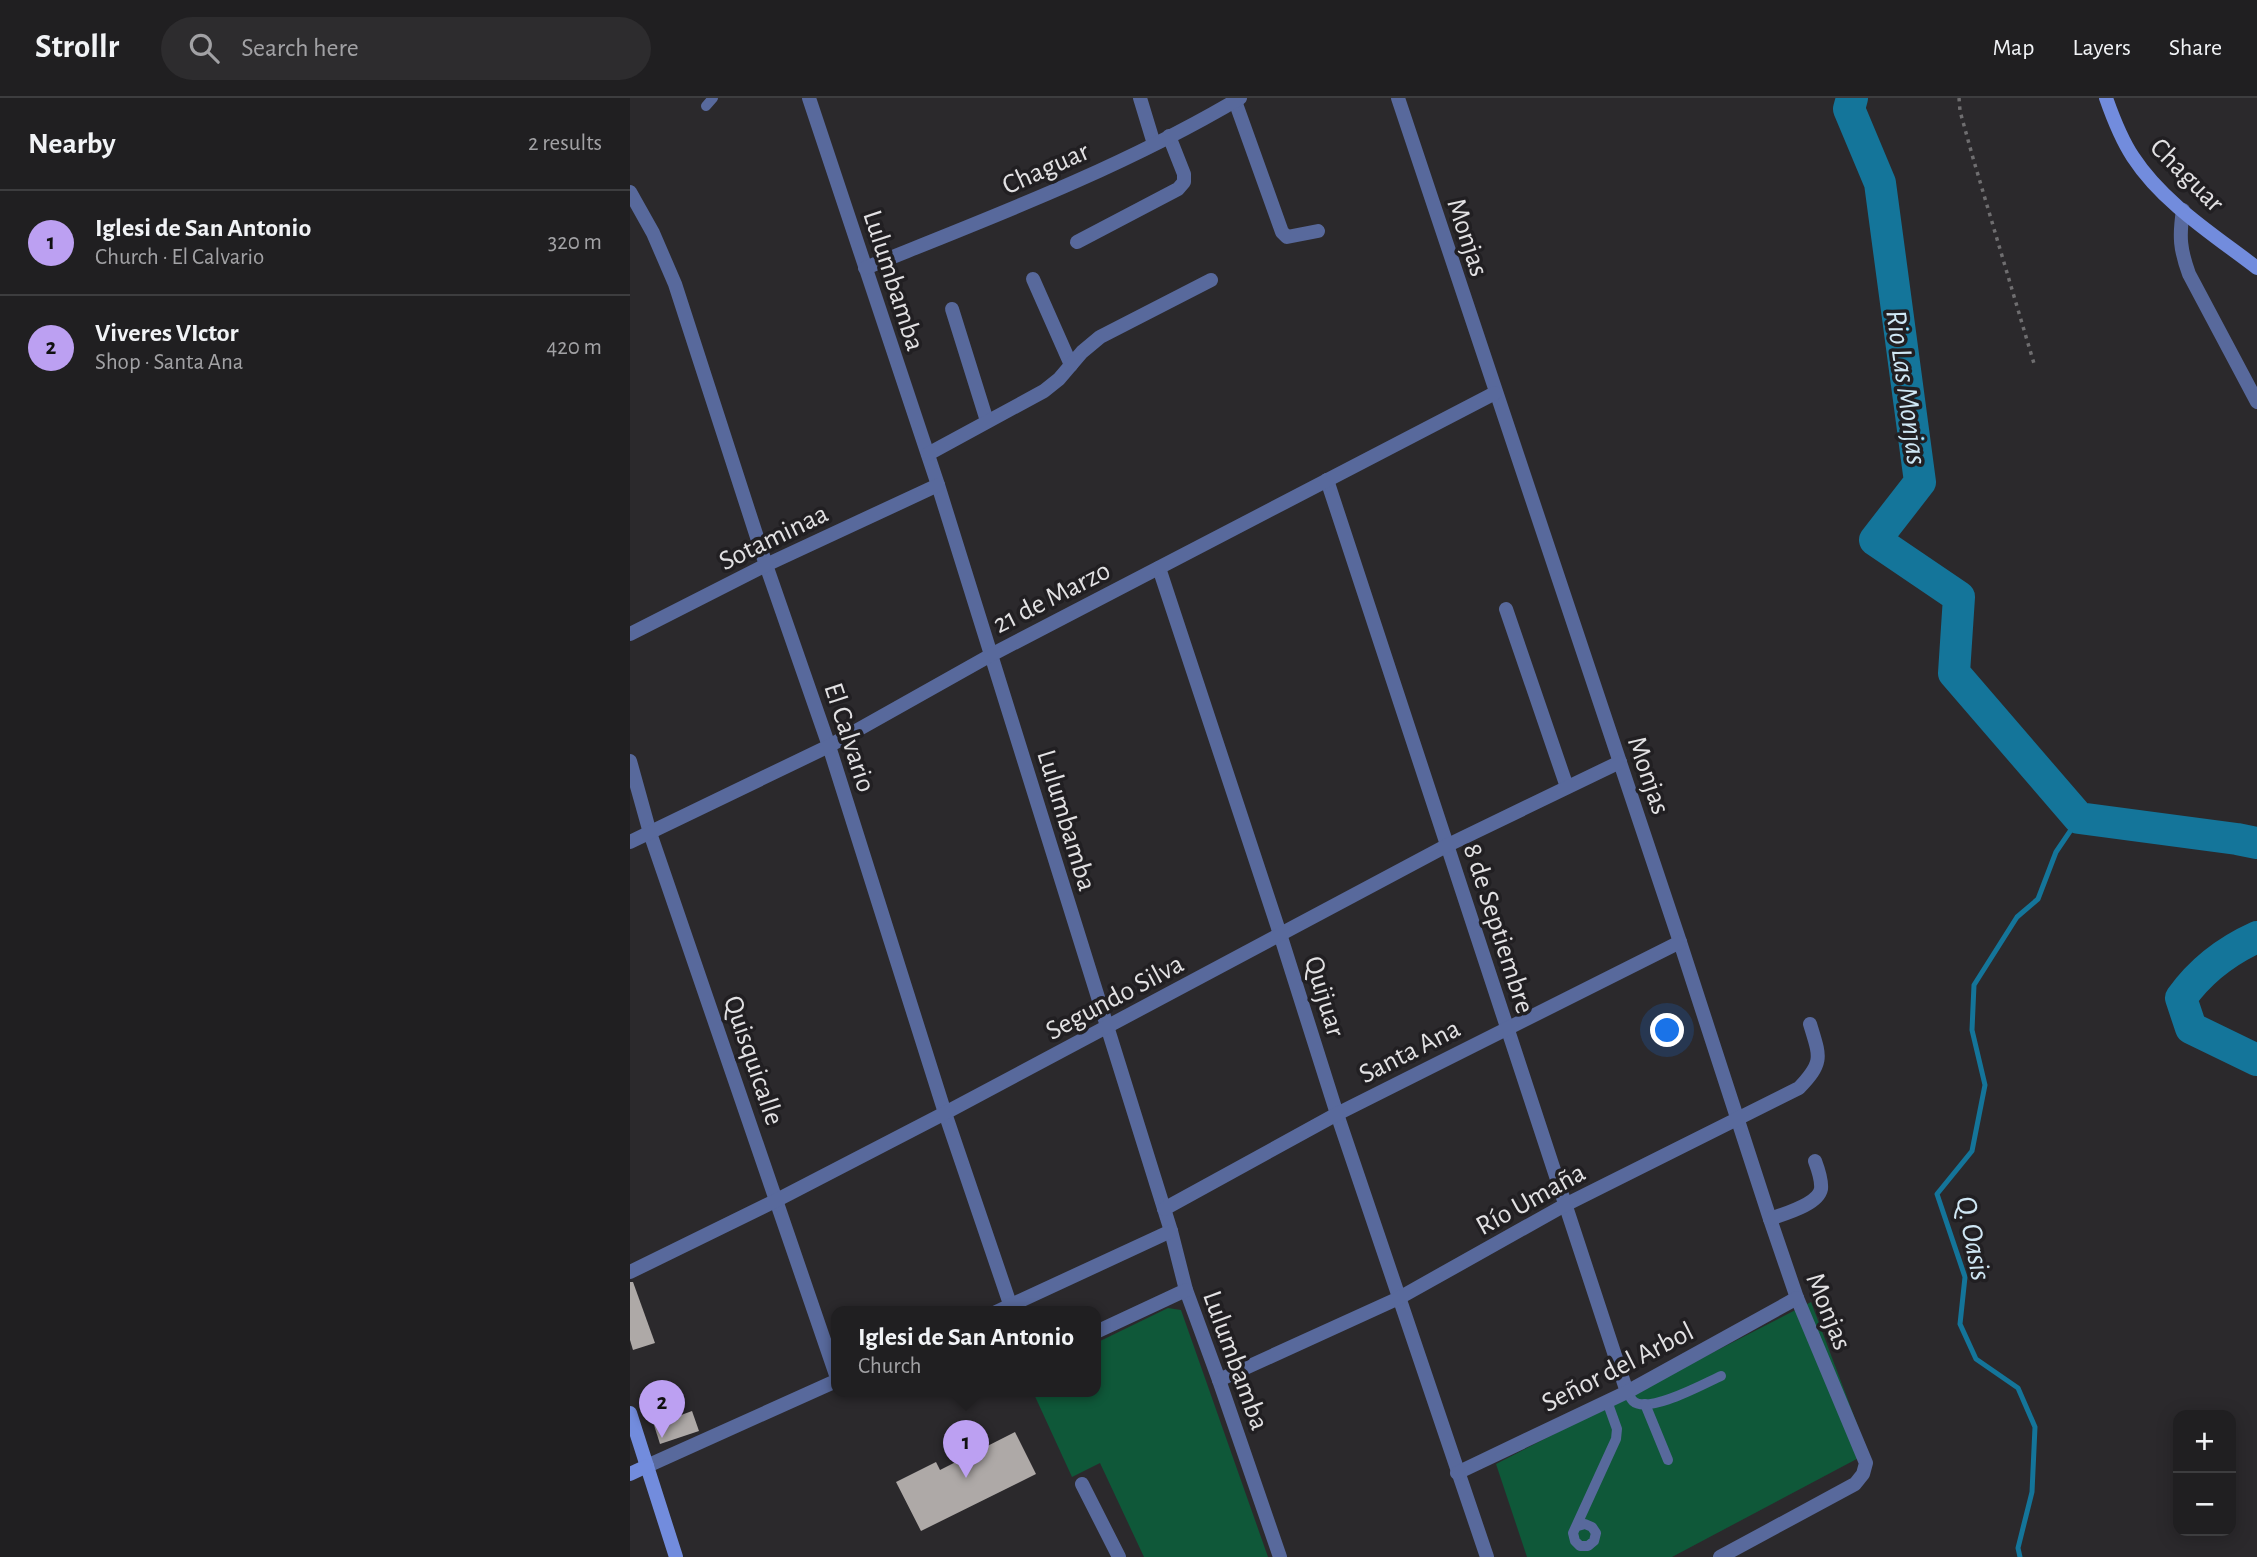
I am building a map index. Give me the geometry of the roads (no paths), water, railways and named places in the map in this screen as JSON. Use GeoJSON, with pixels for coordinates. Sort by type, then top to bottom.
{"type":"FeatureCollection","features":[{"type":"Feature","properties":{"kind":"street","name":"Lulumbamba"},"geometry":{"type":"LineString","coordinates":[[809,98],[938,485],[1171,1231],[1186,1290],[1280,1557]]}},
{"type":"Feature","properties":{"kind":"street"},"geometry":{"type":"LineString","coordinates":[[1140,98],[1154,144]]}},
{"type":"Feature","properties":{"kind":"street","name":"Monjas"},"geometry":{"type":"LineString","coordinates":[[1398,98],[1797,1298],[1866,1463],[1863,1474],[1855,1484],[1720,1557]]}},
{"type":"Feature","properties":{"kind":"street","name":"Chaguar"},"geometry":{"type":"LineString","coordinates":[[2106,98],[2117,128],[2132,156],[2151,181],[2183,210],[2257,268]]}},
{"type":"Feature","properties":{"kind":"street","name":"Chaguar"},"geometry":{"type":"LineString","coordinates":[[865,268],[1042,197],[1154,144],[1238,99]]}},
{"type":"Feature","properties":{"kind":"street"},"geometry":{"type":"LineString","coordinates":[[1238,99],[1282,232],[1287,237],[1318,230]]}},
{"type":"Feature","properties":{"kind":"street"},"geometry":{"type":"LineString","coordinates":[[1077,242],[1178,188],[1184,182],[1184,174],[1169,136]]}},
{"type":"Feature","properties":{"kind":"street","name":"El Calvario"},"geometry":{"type":"LineString","coordinates":[[630,192],[653,233],[675,285],[766,565],[829,746],[1010,1304]]}},
{"type":"Feature","properties":{"kind":"street"},"geometry":{"type":"LineString","coordinates":[[2183,210],[2181,253],[2189,274],[2257,402]]}},
{"type":"Feature","properties":{"kind":"street"},"geometry":{"type":"LineString","coordinates":[[1033,279],[1070,365]]}},
{"type":"Feature","properties":{"kind":"street"},"geometry":{"type":"LineString","coordinates":[[928,454],[1044,391],[1100,337],[1212,280]]}},
{"type":"Feature","properties":{"kind":"street"},"geometry":{"type":"LineString","coordinates":[[952,309],[987,421]]}},
{"type":"Feature","properties":{"kind":"street","name":"21 de Marzo"},"geometry":{"type":"LineString","coordinates":[[630,842],[829,746],[991,655],[1495,393]]}},
{"type":"Feature","properties":{"kind":"street","name":"8 de Septiembre"},"geometry":{"type":"LineString","coordinates":[[1327,480],[1627,1392]]}},
{"type":"Feature","properties":{"kind":"street","name":"Sotaminaa"},"geometry":{"type":"LineString","coordinates":[[630,634],[766,565],[938,485]]}},
{"type":"Feature","properties":{"kind":"street","name":"Quijuar"},"geometry":{"type":"LineString","coordinates":[[1158,568],[1337,1114],[1487,1557]]}},
{"type":"Feature","properties":{"kind":"street"},"geometry":{"type":"LineString","coordinates":[[1506,609],[1567,787]]}},
{"type":"Feature","properties":{"kind":"street","name":"Quisquicalle"},"geometry":{"type":"LineString","coordinates":[[630,761],[650,833],[831,1360]]}},
{"type":"Feature","properties":{"kind":"street","name":"Segundo Silva"},"geometry":{"type":"LineString","coordinates":[[630,1272],[946,1113],[1446,846],[1620,762]]}},
{"type":"Feature","properties":{"kind":"street","name":"Santa Ana"},"geometry":{"type":"LineString","coordinates":[[1164,1209],[1337,1114],[1680,942]]}},
{"type":"Feature","properties":{"kind":"street","name":"Río Umaña"},"geometry":{"type":"LineString","coordinates":[[1219,1380],[1399,1298],[1565,1205],[1799,1088],[1818,1064],[1818,1052],[1810,1024]]}},
{"type":"Feature","properties":{"kind":"street"},"geometry":{"type":"LineString","coordinates":[[1770,1219],[1808,1204],[1818,1196],[1822,1187],[1815,1161]]}},
{"type":"Feature","properties":{"kind":"street"},"geometry":{"type":"LineString","coordinates":[[1006,1306],[1171,1231]]}},
{"type":"Feature","properties":{"kind":"street"},"geometry":{"type":"LineString","coordinates":[[1101,1330],[1186,1290]]}},
{"type":"Feature","properties":{"kind":"street","name":"Señor del Arbol"},"geometry":{"type":"LineString","coordinates":[[1457,1473],[1627,1392],[1797,1298]]}},
{"type":"Feature","properties":{"kind":"street"},"geometry":{"type":"LineString","coordinates":[[630,1474],[831,1383]]}},
{"type":"Feature","properties":{"kind":"street"},"geometry":{"type":"LineString","coordinates":[[630,1413],[677,1557]]}},
{"type":"Feature","properties":{"kind":"street"},"geometry":{"type":"LineString","coordinates":[[1082,1484],[1119,1557]]}},
{"type":"Feature","properties":{"kind":"lane"},"geometry":{"type":"LineString","coordinates":[[1627,1392],[1632,1401],[1645,1404],[1676,1397],[1721,1376]]}},
{"type":"Feature","properties":{"kind":"lane"},"geometry":{"type":"LineString","coordinates":[[1578,1527],[1616,1439],[1617,1429],[1607,1401]]}},
{"type":"Feature","properties":{"kind":"lane"},"geometry":{"type":"LineString","coordinates":[[1645,1404],[1668,1460]]}},
{"type":"Feature","properties":{"kind":"waterway","name":"Rio Las Monjas"},"geometry":{"type":"LineString","coordinates":[[1852,98],[1849,109],[1880,183],[1920,482],[1875,540],[1959,597],[1954,673],[2079,818],[2257,843]]}},
{"type":"Feature","properties":{"kind":"waterway","name":"Q. Oasis"},"geometry":{"type":"LineString","coordinates":[[2020,1557],[2018,1548],[2032,1492],[2035,1427],[2018,1388],[1976,1359],[1960,1324],[1965,1277],[1937,1194],[1972,1151],[1985,1085],[1972,1030],[1974,985],[2017,917],[2038,899],[2056,852],[2079,818]]}},
{"type":"Feature","properties":{"kind":"waterway","name":"Rio Las Monjas"},"geometry":{"type":"LineString","coordinates":[[2257,937],[2215,962],[2181,998],[2191,1028],[2257,1060]]}},
{"type":"Feature","properties":{"kind":"place","name":"Viveres VIctor"},"geometry":{"type":"Point","coordinates":[662,1438]}},
{"type":"Feature","properties":{"kind":"place","name":"Iglesi de San Antonio"},"geometry":{"type":"Point","coordinates":[966,1478]}}]}
